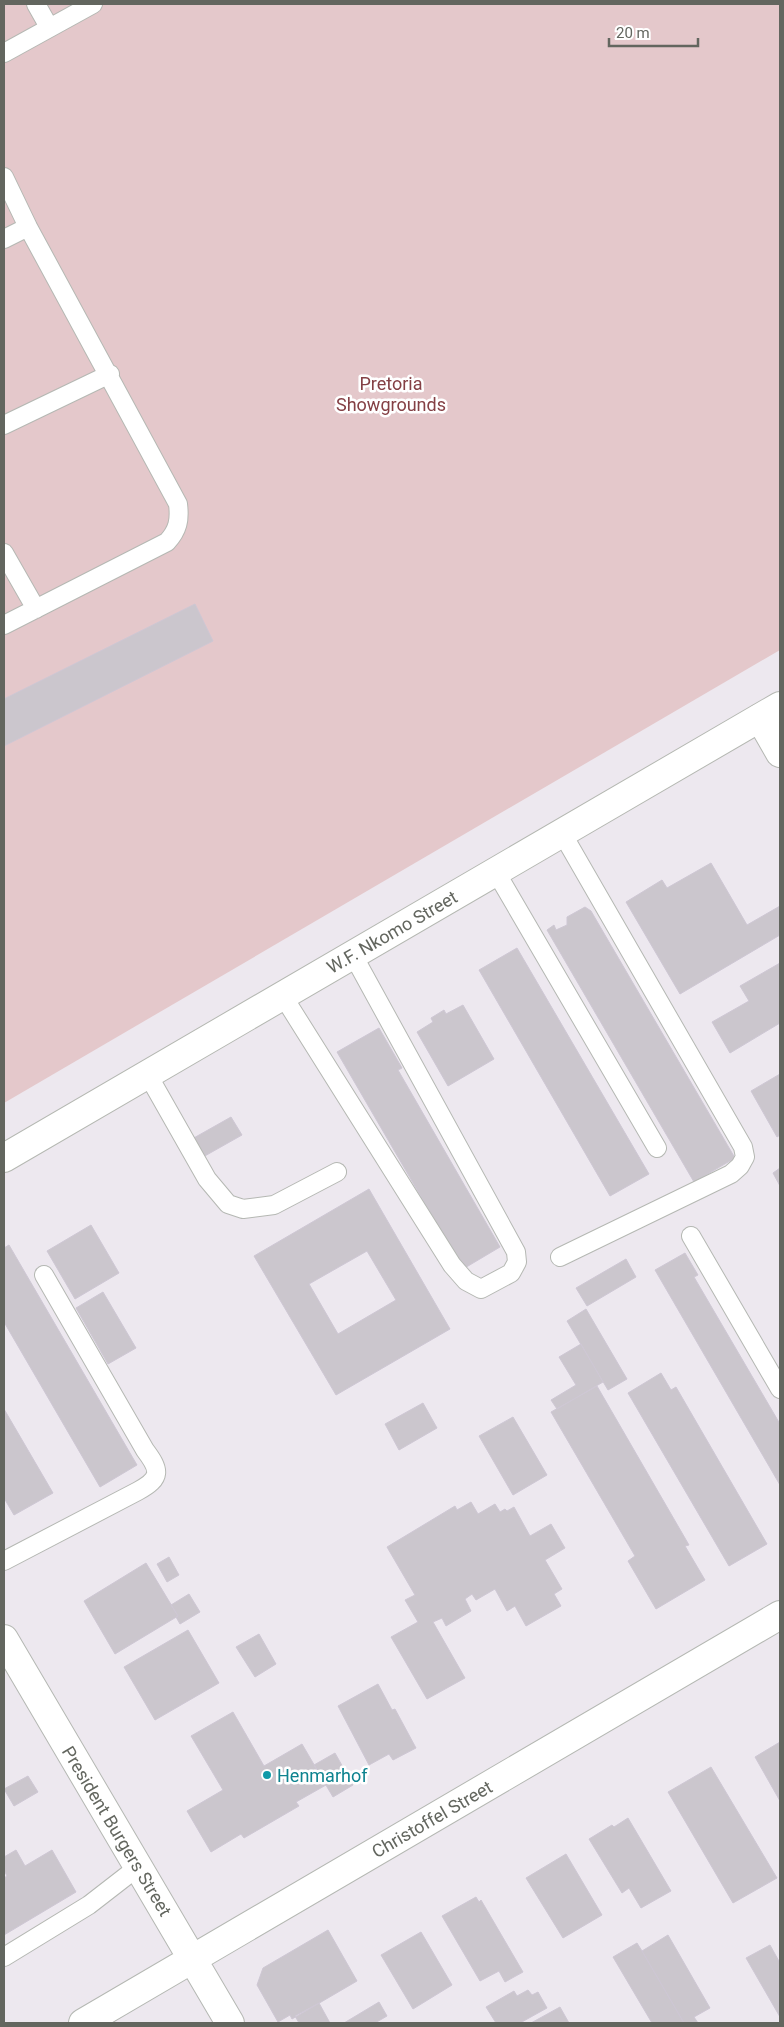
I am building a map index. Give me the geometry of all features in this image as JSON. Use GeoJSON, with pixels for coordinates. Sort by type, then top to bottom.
{"type":"FeatureCollection","features":[{"type":"Feature","properties":{"kind":"street"},"geometry":{"type":"LineString","coordinates":[[770,712],[780,752]]}},
{"type":"Feature","properties":{"kind":"street","name":"W.F. Nkomo Street"},"geometry":{"type":"LineString","coordinates":[[4,1158],[770,712]]}},
{"type":"Feature","properties":{"kind":"street","name":"Christoffel Street"},"geometry":{"type":"LineString","coordinates":[[83,2023],[780,1615]]}},
{"type":"Feature","properties":{"kind":"street","name":"President Burgers Street"},"geometry":{"type":"LineString","coordinates":[[4,1638],[230,2023]]}},
{"type":"Feature","properties":{"kind":"lane"},"geometry":{"type":"LineString","coordinates":[[36,4],[48,27]]}},
{"type":"Feature","properties":{"kind":"lane"},"geometry":{"type":"LineString","coordinates":[[4,53],[48,27],[93,4]]}},
{"type":"Feature","properties":{"kind":"lane"},"geometry":{"type":"LineString","coordinates":[[4,177],[28,227],[110,374],[178,504],[180,515],[178,527],[168,542],[4,625]]}},
{"type":"Feature","properties":{"kind":"lane"},"geometry":{"type":"LineString","coordinates":[[4,239],[28,227]]}},
{"type":"Feature","properties":{"kind":"lane"},"geometry":{"type":"LineString","coordinates":[[4,425],[110,374]]}},
{"type":"Feature","properties":{"kind":"lane"},"geometry":{"type":"LineString","coordinates":[[4,553],[36,609]]}},
{"type":"Feature","properties":{"kind":"lane"},"geometry":{"type":"LineString","coordinates":[[560,1257],[731,1174],[746,1157],[743,1147],[562,833]]}},
{"type":"Feature","properties":{"kind":"lane"},"geometry":{"type":"LineString","coordinates":[[496,872],[657,1148]]}},
{"type":"Feature","properties":{"kind":"lane"},"geometry":{"type":"LineString","coordinates":[[283,996],[452,1265],[466,1281],[481,1289],[511,1273],[517,1262],[516,1252],[354,955]]}},
{"type":"Feature","properties":{"kind":"lane"},"geometry":{"type":"LineString","coordinates":[[148,1075],[207,1179],[228,1204],[242,1210],[274,1205],[337,1172]]}},
{"type":"Feature","properties":{"kind":"lane"},"geometry":{"type":"LineString","coordinates":[[691,1236],[780,1389]]}},
{"type":"Feature","properties":{"kind":"lane"},"geometry":{"type":"LineString","coordinates":[[4,1562],[138,1492],[152,1484],[157,1476],[156,1465],[145,1450],[44,1275]]}},
{"type":"Feature","properties":{"kind":"lane"},"geometry":{"type":"LineString","coordinates":[[4,1957],[89,1905],[138,1867]]}},
{"type":"Feature","properties":{"kind":"green space","name":"Pretoria Showgrounds"},"geometry":{"type":"Polygon","coordinates":[[[4,4],[780,4],[780,650],[4,1103],[4,4]]]}},
{"type":"Feature","properties":{"kind":"building"},"geometry":{"type":"Polygon","coordinates":[[[195,604],[213,641],[4,746],[4,699],[195,604]]]}},
{"type":"Feature","properties":{"kind":"building"},"geometry":{"type":"Polygon","coordinates":[[[711,863],[747,925],[780,906],[780,935],[680,994],[626,902],[662,880],[667,888],[711,863]]]}},
{"type":"Feature","properties":{"kind":"building"},"geometry":{"type":"Polygon","coordinates":[[[585,907],[591,911],[735,1158],[694,1182],[547,930],[554,925],[556,930],[567,925],[567,917],[585,907]]]}},
{"type":"Feature","properties":{"kind":"building"},"geometry":{"type":"Polygon","coordinates":[[[517,948],[649,1174],[610,1196],[479,970],[517,948]]]}},
{"type":"Feature","properties":{"kind":"building"},"geometry":{"type":"Polygon","coordinates":[[[780,963],[780,1023],[730,1053],[712,1022],[749,1001],[740,986],[780,963]]]}},
{"type":"Feature","properties":{"kind":"building"},"geometry":{"type":"Polygon","coordinates":[[[463,1005],[494,1059],[448,1086],[417,1032],[433,1022],[431,1018],[444,1010],[446,1014],[463,1005]]]}},
{"type":"Feature","properties":{"kind":"building"},"geometry":{"type":"Polygon","coordinates":[[[379,1028],[402,1068],[398,1070],[500,1247],[463,1269],[337,1052],[379,1028]]]}},
{"type":"Feature","properties":{"kind":"building"},"geometry":{"type":"Polygon","coordinates":[[[780,1074],[780,1135],[777,1137],[751,1091],[780,1074]]]}},
{"type":"Feature","properties":{"kind":"building"},"geometry":{"type":"Polygon","coordinates":[[[231,1117],[242,1135],[203,1157],[192,1139],[231,1117]]]}},
{"type":"Feature","properties":{"kind":"building"},"geometry":{"type":"Polygon","coordinates":[[[780,1168],[780,1186],[773,1173],[780,1168]]]}},
{"type":"Feature","properties":{"kind":"building"},"geometry":{"type":"Polygon","coordinates":[[[369,1189],[450,1329],[336,1395],[254,1256],[369,1189]],[[367,1251],[309,1284],[338,1334],[396,1300],[367,1251]]]}},
{"type":"Feature","properties":{"kind":"building"},"geometry":{"type":"Polygon","coordinates":[[[91,1225],[119,1273],[75,1299],[47,1251],[91,1225]]]}},
{"type":"Feature","properties":{"kind":"building"},"geometry":{"type":"Polygon","coordinates":[[[9,1245],[137,1465],[100,1487],[4,1322],[4,1248],[9,1245]]]}},
{"type":"Feature","properties":{"kind":"building"},"geometry":{"type":"Polygon","coordinates":[[[685,1253],[698,1275],[694,1277],[780,1424],[780,1485],[655,1270],[685,1253]]]}},
{"type":"Feature","properties":{"kind":"building"},"geometry":{"type":"Polygon","coordinates":[[[626,1259],[636,1277],[587,1306],[576,1288],[626,1259]]]}},
{"type":"Feature","properties":{"kind":"building"},"geometry":{"type":"Polygon","coordinates":[[[103,1292],[136,1348],[108,1364],[76,1308],[103,1292]]]}},
{"type":"Feature","properties":{"kind":"building"},"geometry":{"type":"Polygon","coordinates":[[[586,1309],[627,1379],[608,1390],[567,1321],[586,1309]]]}},
{"type":"Feature","properties":{"kind":"building"},"geometry":{"type":"Polygon","coordinates":[[[581,1344],[603,1382],[557,1409],[551,1400],[576,1385],[559,1357],[581,1344]]]}},
{"type":"Feature","properties":{"kind":"building"},"geometry":{"type":"Polygon","coordinates":[[[661,1373],[671,1390],[676,1387],[767,1544],[729,1566],[628,1393],[661,1373]]]}},
{"type":"Feature","properties":{"kind":"building"},"geometry":{"type":"Polygon","coordinates":[[[597,1386],[689,1545],[685,1546],[705,1580],[656,1609],[628,1561],[635,1556],[551,1412],[597,1386]]]}},
{"type":"Feature","properties":{"kind":"building"},"geometry":{"type":"Polygon","coordinates":[[[423,1403],[437,1428],[399,1450],[385,1424],[423,1403]]]}},
{"type":"Feature","properties":{"kind":"building"},"geometry":{"type":"Polygon","coordinates":[[[4,1409],[53,1493],[14,1515],[4,1498],[4,1409]]]}},
{"type":"Feature","properties":{"kind":"building"},"geometry":{"type":"Polygon","coordinates":[[[513,1417],[547,1475],[513,1495],[479,1436],[513,1417]]]}},
{"type":"Feature","properties":{"kind":"building"},"geometry":{"type":"Polygon","coordinates":[[[471,1502],[478,1514],[495,1504],[500,1512],[514,1507],[530,1536],[551,1524],[565,1548],[545,1560],[562,1589],[554,1594],[561,1606],[526,1626],[515,1606],[507,1611],[495,1589],[476,1600],[472,1594],[465,1599],[471,1611],[446,1626],[442,1618],[433,1622],[465,1678],[427,1699],[391,1637],[418,1622],[405,1600],[415,1595],[387,1547],[455,1506],[457,1510],[471,1502]]]}},
{"type":"Feature","properties":{"kind":"building"},"geometry":{"type":"Polygon","coordinates":[[[169,1557],[179,1575],[167,1582],[157,1564],[169,1557]]]}},
{"type":"Feature","properties":{"kind":"building"},"geometry":{"type":"Polygon","coordinates":[[[146,1563],[178,1616],[115,1654],[84,1601],[146,1563]]]}},
{"type":"Feature","properties":{"kind":"building"},"geometry":{"type":"Polygon","coordinates":[[[189,1594],[200,1612],[180,1624],[176,1617],[178,1616],[171,1605],[189,1594]]]}},
{"type":"Feature","properties":{"kind":"building"},"geometry":{"type":"Polygon","coordinates":[[[188,1630],[219,1683],[155,1720],[124,1667],[188,1630]]]}},
{"type":"Feature","properties":{"kind":"building"},"geometry":{"type":"Polygon","coordinates":[[[259,1634],[276,1664],[255,1677],[236,1647],[259,1634]]]}},
{"type":"Feature","properties":{"kind":"building"},"geometry":{"type":"Polygon","coordinates":[[[378,1684],[392,1710],[395,1709],[416,1748],[393,1760],[389,1754],[369,1765],[338,1706],[378,1684]]]}},
{"type":"Feature","properties":{"kind":"building","name":"Henmarhof"},"geometry":{"type":"Polygon","coordinates":[[[233,1712],[264,1766],[302,1744],[326,1785],[296,1802],[299,1806],[244,1838],[241,1834],[211,1852],[187,1811],[223,1790],[191,1736],[233,1712]]]}},
{"type":"Feature","properties":{"kind":"building"},"geometry":{"type":"Polygon","coordinates":[[[780,1742],[780,1801],[755,1757],[780,1742]]]}},
{"type":"Feature","properties":{"kind":"building"},"geometry":{"type":"Polygon","coordinates":[[[335,1753],[353,1785],[333,1797],[314,1765],[335,1753]]]}},
{"type":"Feature","properties":{"kind":"building"},"geometry":{"type":"Polygon","coordinates":[[[711,1767],[777,1878],[733,1903],[668,1792],[711,1767]]]}},
{"type":"Feature","properties":{"kind":"building"},"geometry":{"type":"Polygon","coordinates":[[[28,1776],[38,1792],[14,1806],[4,1789],[28,1776]]]}},
{"type":"Feature","properties":{"kind":"building"},"geometry":{"type":"Polygon","coordinates":[[[628,1818],[671,1891],[641,1908],[629,1888],[622,1893],[589,1839],[628,1818]]]}},
{"type":"Feature","properties":{"kind":"building"},"geometry":{"type":"Polygon","coordinates":[[[16,1850],[25,1866],[52,1850],[76,1892],[4,1935],[4,1878],[7,1876],[4,1870],[4,1857],[16,1850]]]}},
{"type":"Feature","properties":{"kind":"building"},"geometry":{"type":"Polygon","coordinates":[[[566,1854],[602,1915],[563,1938],[526,1878],[566,1854]]]}},
{"type":"Feature","properties":{"kind":"building"},"geometry":{"type":"Polygon","coordinates":[[[476,1897],[479,1902],[481,1900],[523,1972],[505,1982],[499,1971],[480,1981],[442,1916],[476,1897]]]}},
{"type":"Feature","properties":{"kind":"building"},"geometry":{"type":"Polygon","coordinates":[[[328,1930],[357,1981],[292,2019],[290,2015],[278,2022],[257,1985],[263,1968],[328,1930]]]}},
{"type":"Feature","properties":{"kind":"building"},"geometry":{"type":"Polygon","coordinates":[[[421,1932],[452,1985],[413,2009],[381,1955],[421,1932]]]}},
{"type":"Feature","properties":{"kind":"building"},"geometry":{"type":"Polygon","coordinates":[[[668,1935],[710,2008],[694,2017],[698,2023],[684,2023],[642,1951],[668,1935]]]}},
{"type":"Feature","properties":{"kind":"building"},"geometry":{"type":"Polygon","coordinates":[[[637,1943],[684,2023],[652,2023],[613,1957],[637,1943]]]}},
{"type":"Feature","properties":{"kind":"building"},"geometry":{"type":"Polygon","coordinates":[[[770,1945],[780,1963],[780,2017],[746,1958],[770,1945]]]}},
{"type":"Feature","properties":{"kind":"building"},"geometry":{"type":"Polygon","coordinates":[[[528,1990],[532,1995],[538,1992],[547,2008],[520,2023],[496,2023],[486,2007],[514,1991],[517,1996],[528,1990]]]}},
{"type":"Feature","properties":{"kind":"building"},"geometry":{"type":"Polygon","coordinates":[[[379,2002],[387,2016],[375,2023],[344,2023],[379,2002]]]}},
{"type":"Feature","properties":{"kind":"building"},"geometry":{"type":"Polygon","coordinates":[[[319,2003],[330,2023],[299,2023],[295,2016],[319,2003]]]}},
{"type":"Feature","properties":{"kind":"building"},"geometry":{"type":"Polygon","coordinates":[[[560,2007],[569,2023],[531,2023],[560,2007]]]}},
{"type":"Feature","properties":{"kind":"place","name":"Henmarhof"},"geometry":{"type":"Point","coordinates":[267,1775]}}]}
